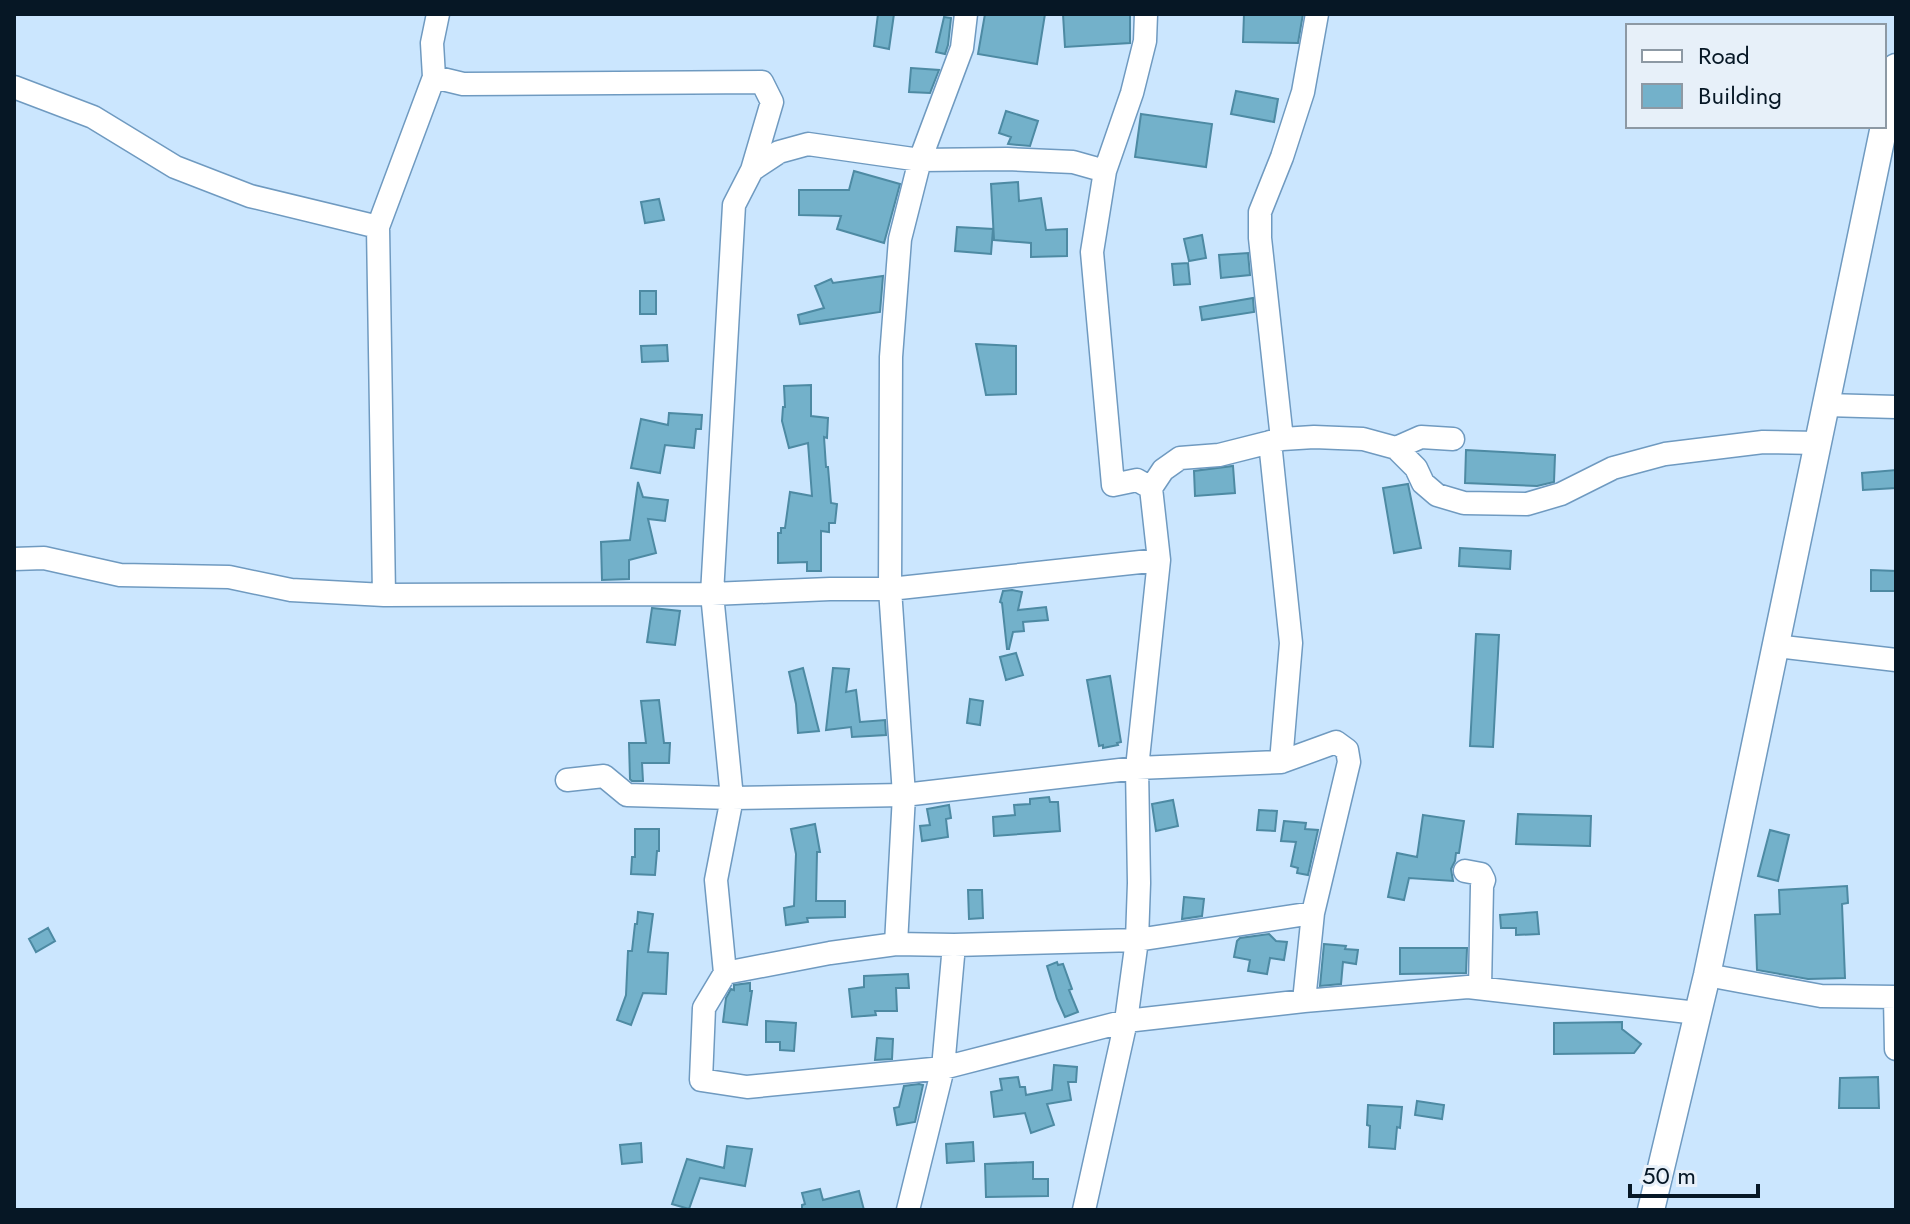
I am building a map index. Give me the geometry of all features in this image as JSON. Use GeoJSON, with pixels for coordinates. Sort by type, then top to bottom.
{"type":"FeatureCollection","features":[{"type":"Feature","properties":{"kind":"main road"},"geometry":{"type":"LineString","coordinates":[[1886,115],[1896,67]]}},
{"type":"Feature","properties":{"kind":"main road"},"geometry":{"type":"LineString","coordinates":[[1651,1210],[1707,975],[1883,128]]}},
{"type":"Feature","properties":{"kind":"street"},"geometry":{"type":"LineString","coordinates":[[384,595],[378,227],[434,77],[432,43],[438,14]]}},
{"type":"Feature","properties":{"kind":"street"},"geometry":{"type":"LineString","coordinates":[[896,944],[904,795],[890,589],[892,342],[900,239],[920,160],[962,48],[966,14]]}},
{"type":"Feature","properties":{"kind":"street"},"geometry":{"type":"LineString","coordinates":[[1146,14],[1145,41],[1136,80],[1105,171],[1092,252],[1113,485],[1150,479],[1180,458],[1219,455],[1276,441],[1314,437],[1363,439],[1396,448],[1416,468],[1423,483],[1437,495],[1464,503],[1527,504],[1561,494],[1613,468],[1665,454],[1763,442],[1818,443]]}},
{"type":"Feature","properties":{"kind":"street"},"geometry":{"type":"LineString","coordinates":[[1281,762],[1291,643],[1260,212],[1303,92],[1317,14]]}},
{"type":"Feature","properties":{"kind":"street"},"geometry":{"type":"LineString","coordinates":[[434,77],[463,84],[762,82],[772,102],[752,170],[734,205],[712,594],[732,798],[716,880],[725,973],[704,1008],[701,1080],[747,1087],[943,1068],[1126,1021],[1468,987],[1697,1013]]}},
{"type":"Feature","properties":{"kind":"street"},"geometry":{"type":"LineString","coordinates":[[14,87],[93,117],[175,167],[250,196],[378,227]]}},
{"type":"Feature","properties":{"kind":"street"},"geometry":{"type":"LineString","coordinates":[[752,170],[779,152],[808,144],[920,160],[1073,162],[1105,171]]}},
{"type":"Feature","properties":{"kind":"street"},"geometry":{"type":"LineString","coordinates":[[1826,405],[1896,407]]}},
{"type":"Feature","properties":{"kind":"street"},"geometry":{"type":"LineString","coordinates":[[1396,448],[1421,437],[1453,439]]}},
{"type":"Feature","properties":{"kind":"street"},"geometry":{"type":"LineString","coordinates":[[1084,1210],[1126,1021],[1137,940],[1137,768],[1159,560],[1150,479]]}},
{"type":"Feature","properties":{"kind":"street"},"geometry":{"type":"LineString","coordinates":[[14,559],[44,558],[120,575],[229,577],[291,590],[384,595],[712,594],[890,589],[1159,560]]}},
{"type":"Feature","properties":{"kind":"street"},"geometry":{"type":"LineString","coordinates":[[1776,646],[1896,660]]}},
{"type":"Feature","properties":{"kind":"street"},"geometry":{"type":"LineString","coordinates":[[567,780],[604,776],[627,795],[732,798],[904,795],[1137,768],[1281,762],[1336,742],[1347,750],[1349,762],[1313,913],[1304,1001]]}},
{"type":"Feature","properties":{"kind":"street"},"geometry":{"type":"LineString","coordinates":[[1465,871],[1481,874],[1484,880],[1480,988]]}},
{"type":"Feature","properties":{"kind":"street"},"geometry":{"type":"LineString","coordinates":[[725,973],[896,944],[1137,940],[1313,913]]}},
{"type":"Feature","properties":{"kind":"street"},"geometry":{"type":"LineString","coordinates":[[908,1210],[943,1068],[954,945]]}},
{"type":"Feature","properties":{"kind":"street"},"geometry":{"type":"LineString","coordinates":[[1707,975],[1821,996],[1895,997],[1896,1049]]}},
{"type":"Feature","properties":{"kind":"building"},"geometry":{"type":"Polygon","coordinates":[[[878,14],[894,14],[889,49],[874,46],[878,14]]]}},
{"type":"Feature","properties":{"kind":"building"},"geometry":{"type":"Polygon","coordinates":[[[985,14],[1045,14],[1037,64],[978,54],[985,14]]]}},
{"type":"Feature","properties":{"kind":"building"},"geometry":{"type":"Polygon","coordinates":[[[1063,14],[1130,14],[1130,43],[1065,47],[1063,14]]]}},
{"type":"Feature","properties":{"kind":"building"},"geometry":{"type":"Polygon","coordinates":[[[1244,14],[1303,14],[1298,43],[1243,42],[1244,14]]]}},
{"type":"Feature","properties":{"kind":"building"},"geometry":{"type":"Polygon","coordinates":[[[944,17],[951,18],[945,54],[936,52],[944,17]]]}},
{"type":"Feature","properties":{"kind":"building"},"geometry":{"type":"Polygon","coordinates":[[[911,68],[939,70],[930,93],[909,92],[911,68]]]}},
{"type":"Feature","properties":{"kind":"building"},"geometry":{"type":"Polygon","coordinates":[[[1236,91],[1278,99],[1274,122],[1231,114],[1236,91]]]}},
{"type":"Feature","properties":{"kind":"building"},"geometry":{"type":"Polygon","coordinates":[[[1006,111],[1038,121],[1030,146],[1008,144],[1011,137],[999,133],[1006,111]]]}},
{"type":"Feature","properties":{"kind":"building"},"geometry":{"type":"Polygon","coordinates":[[[1141,114],[1212,124],[1206,167],[1135,157],[1141,114]]]}},
{"type":"Feature","properties":{"kind":"building"},"geometry":{"type":"Polygon","coordinates":[[[854,171],[900,184],[884,243],[837,229],[841,216],[799,215],[799,190],[849,190],[854,171]]]}},
{"type":"Feature","properties":{"kind":"building"},"geometry":{"type":"Polygon","coordinates":[[[1018,182],[1019,201],[1041,198],[1046,230],[1067,229],[1067,256],[1031,257],[1031,243],[994,240],[991,184],[1018,182]]]}},
{"type":"Feature","properties":{"kind":"building"},"geometry":{"type":"Polygon","coordinates":[[[659,199],[664,220],[645,223],[641,202],[659,199]]]}},
{"type":"Feature","properties":{"kind":"building"},"geometry":{"type":"Polygon","coordinates":[[[957,227],[993,229],[991,254],[955,251],[957,227]]]}},
{"type":"Feature","properties":{"kind":"building"},"geometry":{"type":"Polygon","coordinates":[[[1202,235],[1206,258],[1189,261],[1184,239],[1202,235]]]}},
{"type":"Feature","properties":{"kind":"building"},"geometry":{"type":"Polygon","coordinates":[[[1248,253],[1250,275],[1221,278],[1219,255],[1248,253]]]}},
{"type":"Feature","properties":{"kind":"building"},"geometry":{"type":"Polygon","coordinates":[[[1188,263],[1190,284],[1174,285],[1172,264],[1188,263]]]}},
{"type":"Feature","properties":{"kind":"building"},"geometry":{"type":"Polygon","coordinates":[[[883,276],[880,312],[800,324],[798,315],[824,308],[815,286],[831,279],[833,283],[883,276]]]}},
{"type":"Feature","properties":{"kind":"building"},"geometry":{"type":"Polygon","coordinates":[[[640,291],[656,291],[656,314],[640,314],[640,291]]]}},
{"type":"Feature","properties":{"kind":"building"},"geometry":{"type":"Polygon","coordinates":[[[1253,298],[1254,312],[1202,320],[1200,307],[1253,298]]]}},
{"type":"Feature","properties":{"kind":"building"},"geometry":{"type":"Polygon","coordinates":[[[976,344],[1016,346],[1016,394],[986,395],[976,344]]]}},
{"type":"Feature","properties":{"kind":"building"},"geometry":{"type":"Polygon","coordinates":[[[667,345],[668,361],[642,362],[641,346],[667,345]]]}},
{"type":"Feature","properties":{"kind":"building"},"geometry":{"type":"Polygon","coordinates":[[[811,385],[811,416],[828,418],[827,438],[824,437],[826,467],[831,503],[837,504],[835,523],[829,523],[829,532],[821,531],[821,571],[807,571],[807,562],[778,563],[778,533],[785,528],[790,492],[812,496],[808,443],[789,448],[782,421],[784,386],[811,385]]]}},
{"type":"Feature","properties":{"kind":"building"},"geometry":{"type":"Polygon","coordinates":[[[669,413],[702,415],[701,429],[696,429],[694,448],[665,445],[660,473],[631,468],[641,419],[668,425],[669,413]]]}},
{"type":"Feature","properties":{"kind":"building"},"geometry":{"type":"Polygon","coordinates":[[[1466,450],[1555,455],[1554,482],[1537,486],[1465,483],[1466,450]]]}},
{"type":"Feature","properties":{"kind":"building"},"geometry":{"type":"Polygon","coordinates":[[[1233,466],[1235,493],[1195,496],[1194,471],[1233,466]]]}},
{"type":"Feature","properties":{"kind":"building"},"geometry":{"type":"Polygon","coordinates":[[[1896,470],[1896,488],[1863,490],[1862,473],[1896,470]]]}},
{"type":"Feature","properties":{"kind":"building"},"geometry":{"type":"Polygon","coordinates":[[[638,482],[643,497],[668,500],[665,521],[648,519],[656,553],[629,560],[629,579],[602,580],[601,542],[630,540],[638,482]]]}},
{"type":"Feature","properties":{"kind":"building"},"geometry":{"type":"Polygon","coordinates":[[[1408,484],[1421,548],[1394,553],[1383,488],[1408,484]]]}},
{"type":"Feature","properties":{"kind":"building"},"geometry":{"type":"Polygon","coordinates":[[[1460,548],[1511,551],[1510,569],[1459,566],[1460,548]]]}},
{"type":"Feature","properties":{"kind":"building"},"geometry":{"type":"Polygon","coordinates":[[[1871,570],[1896,571],[1896,591],[1871,591],[1871,570]]]}},
{"type":"Feature","properties":{"kind":"building"},"geometry":{"type":"Polygon","coordinates":[[[1003,591],[1022,592],[1018,610],[1046,607],[1048,620],[1023,622],[1024,631],[1013,632],[1007,649],[1000,602],[1003,591]]]}},
{"type":"Feature","properties":{"kind":"building"},"geometry":{"type":"Polygon","coordinates":[[[652,608],[680,611],[675,645],[647,642],[652,608]]]}},
{"type":"Feature","properties":{"kind":"building"},"geometry":{"type":"Polygon","coordinates":[[[1476,634],[1499,635],[1493,747],[1470,746],[1476,634]]]}},
{"type":"Feature","properties":{"kind":"building"},"geometry":{"type":"Polygon","coordinates":[[[1016,653],[1023,675],[1006,680],[1000,657],[1016,653]]]}},
{"type":"Feature","properties":{"kind":"building"},"geometry":{"type":"Polygon","coordinates":[[[803,668],[819,731],[798,733],[789,672],[803,668]]]}},
{"type":"Feature","properties":{"kind":"building"},"geometry":{"type":"Polygon","coordinates":[[[833,668],[849,669],[846,692],[856,690],[860,722],[885,720],[886,735],[852,737],[851,727],[826,730],[833,668]]]}},
{"type":"Feature","properties":{"kind":"building"},"geometry":{"type":"Polygon","coordinates":[[[1110,676],[1121,742],[1103,748],[1103,745],[1099,746],[1087,680],[1110,676]]]}},
{"type":"Feature","properties":{"kind":"building"},"geometry":{"type":"Polygon","coordinates":[[[970,699],[983,701],[980,725],[967,723],[970,699]]]}},
{"type":"Feature","properties":{"kind":"building"},"geometry":{"type":"Polygon","coordinates":[[[659,700],[664,743],[670,743],[669,763],[642,763],[643,781],[632,781],[629,743],[646,743],[641,701],[659,700]]]}},
{"type":"Feature","properties":{"kind":"building"},"geometry":{"type":"Polygon","coordinates":[[[1049,797],[1050,802],[1058,802],[1060,831],[994,836],[993,817],[1015,815],[1014,805],[1030,804],[1030,799],[1049,797]]]}},
{"type":"Feature","properties":{"kind":"building"},"geometry":{"type":"Polygon","coordinates":[[[1173,800],[1178,826],[1156,831],[1152,804],[1173,800]]]}},
{"type":"Feature","properties":{"kind":"building"},"geometry":{"type":"Polygon","coordinates":[[[949,805],[951,818],[946,819],[948,837],[922,841],[920,826],[930,825],[927,809],[949,805]]]}},
{"type":"Feature","properties":{"kind":"building"},"geometry":{"type":"Polygon","coordinates":[[[1259,810],[1277,811],[1275,831],[1257,830],[1259,810]]]}},
{"type":"Feature","properties":{"kind":"building"},"geometry":{"type":"Polygon","coordinates":[[[1518,814],[1591,816],[1590,846],[1516,844],[1518,814]]]}},
{"type":"Feature","properties":{"kind":"building"},"geometry":{"type":"Polygon","coordinates":[[[1423,815],[1464,821],[1459,853],[1456,853],[1451,869],[1453,881],[1409,878],[1404,900],[1388,897],[1397,853],[1417,857],[1423,815]]]}},
{"type":"Feature","properties":{"kind":"building"},"geometry":{"type":"Polygon","coordinates":[[[1284,821],[1306,823],[1305,829],[1318,830],[1308,875],[1297,873],[1298,868],[1291,866],[1296,842],[1281,841],[1284,821]]]}},
{"type":"Feature","properties":{"kind":"building"},"geometry":{"type":"Polygon","coordinates":[[[815,824],[820,852],[817,852],[816,901],[845,901],[845,917],[807,918],[808,922],[786,925],[784,908],[794,906],[796,854],[791,829],[815,824]]]}},
{"type":"Feature","properties":{"kind":"building"},"geometry":{"type":"Polygon","coordinates":[[[635,829],[659,829],[655,875],[631,874],[632,857],[635,857],[635,829]]]}},
{"type":"Feature","properties":{"kind":"building"},"geometry":{"type":"Polygon","coordinates":[[[1770,830],[1789,835],[1778,881],[1758,876],[1770,830]]]}},
{"type":"Feature","properties":{"kind":"building"},"geometry":{"type":"Polygon","coordinates":[[[1847,886],[1848,903],[1842,904],[1845,978],[1808,979],[1757,970],[1755,915],[1780,914],[1779,890],[1847,886]]]}},
{"type":"Feature","properties":{"kind":"building"},"geometry":{"type":"Polygon","coordinates":[[[968,890],[982,890],[983,918],[969,919],[968,890]]]}},
{"type":"Feature","properties":{"kind":"building"},"geometry":{"type":"Polygon","coordinates":[[[1184,897],[1204,899],[1202,916],[1182,919],[1184,897]]]}},
{"type":"Feature","properties":{"kind":"building"},"geometry":{"type":"Polygon","coordinates":[[[638,912],[653,914],[648,952],[668,953],[666,994],[643,993],[631,1025],[617,1020],[626,995],[628,951],[632,951],[638,912]]]}},
{"type":"Feature","properties":{"kind":"building"},"geometry":{"type":"Polygon","coordinates":[[[1537,912],[1539,934],[1516,935],[1516,928],[1501,928],[1500,915],[1537,912]]]}},
{"type":"Feature","properties":{"kind":"building"},"geometry":{"type":"Polygon","coordinates":[[[48,928],[55,941],[36,952],[29,939],[48,928]]]}},
{"type":"Feature","properties":{"kind":"building"},"geometry":{"type":"Polygon","coordinates":[[[1269,934],[1276,941],[1287,942],[1284,960],[1270,958],[1267,974],[1248,971],[1250,960],[1234,957],[1237,941],[1269,934]]]}},
{"type":"Feature","properties":{"kind":"building"},"geometry":{"type":"Polygon","coordinates":[[[1324,944],[1358,950],[1356,964],[1343,962],[1341,984],[1320,986],[1324,944]]]}},
{"type":"Feature","properties":{"kind":"building"},"geometry":{"type":"Polygon","coordinates":[[[1400,948],[1467,948],[1466,973],[1400,974],[1400,948]]]}},
{"type":"Feature","properties":{"kind":"building"},"geometry":{"type":"Polygon","coordinates":[[[1057,962],[1058,965],[1063,964],[1078,1012],[1065,1017],[1047,966],[1057,962]]]}},
{"type":"Feature","properties":{"kind":"building"},"geometry":{"type":"Polygon","coordinates":[[[908,974],[909,988],[896,988],[897,1011],[875,1011],[876,1015],[852,1017],[849,989],[864,987],[864,976],[908,974]]]}},
{"type":"Feature","properties":{"kind":"building"},"geometry":{"type":"Polygon","coordinates":[[[750,983],[752,991],[747,1025],[723,1022],[726,998],[731,989],[734,990],[734,985],[750,983]]]}},
{"type":"Feature","properties":{"kind":"building"},"geometry":{"type":"Polygon","coordinates":[[[766,1021],[796,1023],[794,1051],[780,1050],[780,1042],[766,1042],[766,1021]]]}},
{"type":"Feature","properties":{"kind":"building"},"geometry":{"type":"Polygon","coordinates":[[[1622,1022],[1622,1029],[1641,1044],[1634,1053],[1554,1054],[1554,1023],[1622,1022]]]}},
{"type":"Feature","properties":{"kind":"building"},"geometry":{"type":"Polygon","coordinates":[[[877,1038],[893,1039],[892,1059],[875,1060],[877,1038]]]}},
{"type":"Feature","properties":{"kind":"building"},"geometry":{"type":"Polygon","coordinates":[[[1054,1065],[1077,1067],[1076,1082],[1068,1082],[1071,1100],[1047,1104],[1054,1125],[1031,1133],[1025,1113],[994,1117],[991,1092],[1002,1090],[1000,1079],[1018,1077],[1026,1095],[1052,1090],[1054,1065]]]}},
{"type":"Feature","properties":{"kind":"building"},"geometry":{"type":"Polygon","coordinates":[[[1878,1077],[1879,1108],[1839,1108],[1840,1078],[1878,1077]]]}},
{"type":"Feature","properties":{"kind":"building"},"geometry":{"type":"Polygon","coordinates":[[[923,1085],[915,1122],[897,1125],[894,1108],[899,1107],[904,1086],[923,1085]]]}},
{"type":"Feature","properties":{"kind":"building"},"geometry":{"type":"Polygon","coordinates":[[[1417,1101],[1444,1105],[1442,1119],[1415,1115],[1417,1101]]]}},
{"type":"Feature","properties":{"kind":"building"},"geometry":{"type":"Polygon","coordinates":[[[1368,1105],[1402,1107],[1395,1149],[1369,1147],[1368,1105]]]}},
{"type":"Feature","properties":{"kind":"building"},"geometry":{"type":"Polygon","coordinates":[[[973,1142],[974,1161],[947,1163],[946,1144],[973,1142]]]}},
{"type":"Feature","properties":{"kind":"building"},"geometry":{"type":"Polygon","coordinates":[[[641,1143],[642,1162],[622,1164],[620,1145],[641,1143]]]}},
{"type":"Feature","properties":{"kind":"building"},"geometry":{"type":"Polygon","coordinates":[[[727,1146],[752,1149],[745,1186],[700,1178],[689,1209],[672,1204],[687,1159],[724,1168],[727,1146]]]}},
{"type":"Feature","properties":{"kind":"building"},"geometry":{"type":"Polygon","coordinates":[[[1033,1162],[1033,1179],[1048,1179],[1048,1196],[986,1197],[985,1164],[1033,1162]]]}},
{"type":"Feature","properties":{"kind":"building"},"geometry":{"type":"Polygon","coordinates":[[[820,1189],[823,1200],[859,1191],[864,1210],[802,1210],[805,1204],[802,1193],[820,1189]]]}}]}
